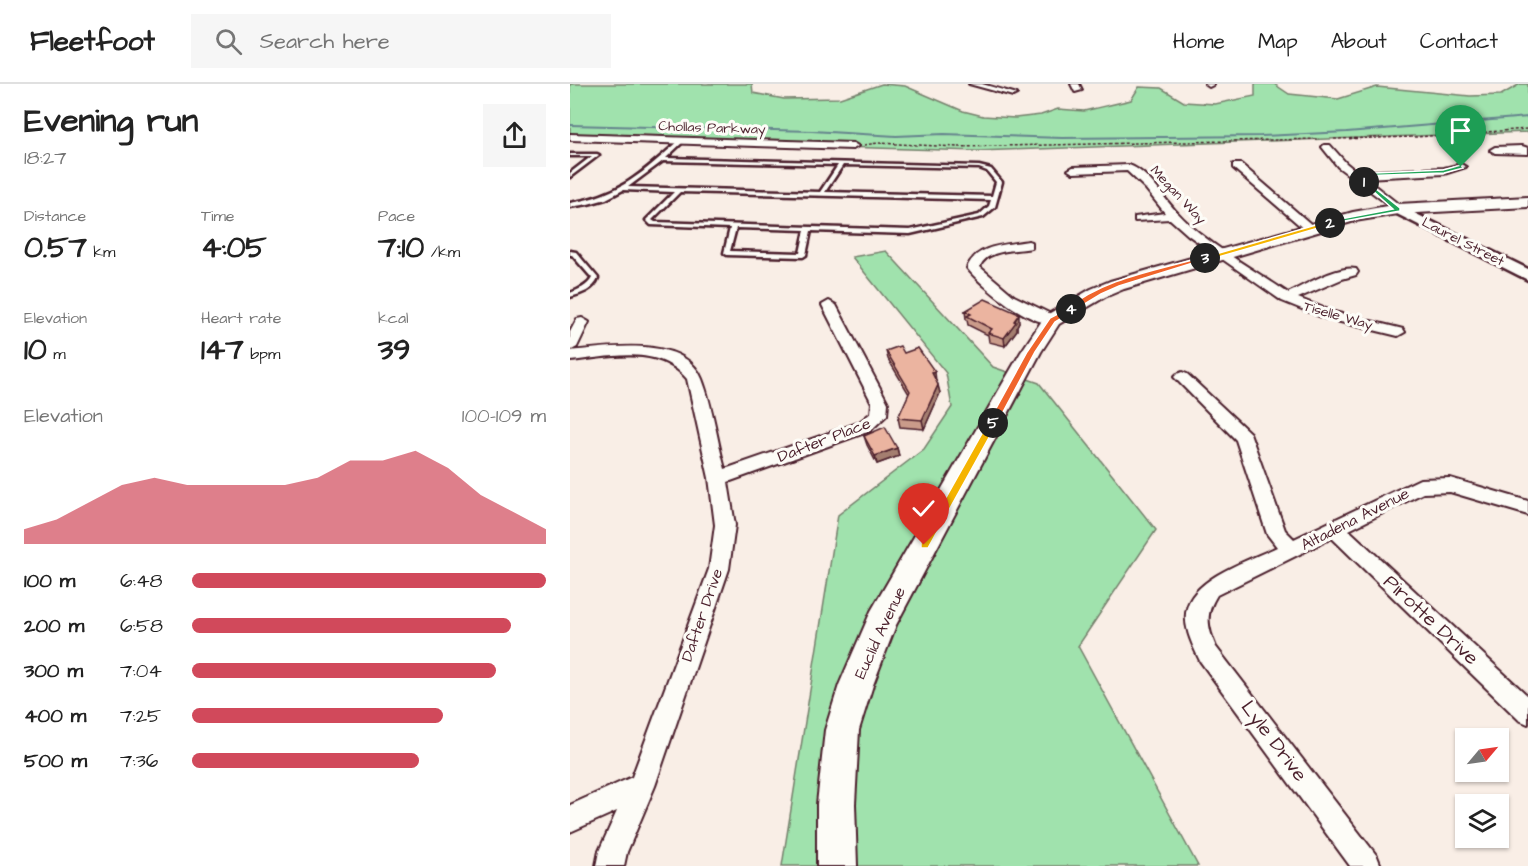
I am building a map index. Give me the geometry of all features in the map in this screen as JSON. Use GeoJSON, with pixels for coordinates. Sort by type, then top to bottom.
{"type":"FeatureCollection","features":[{"type":"Feature","properties":{"kind":"main road","name":"Euclid Avenue"},"geometry":{"type":"LineString","coordinates":[[837,866],[836,804],[842,730],[856,685],[882,621],[1031,352],[1052,320],[1098,292],[1117,285],[1353,217],[1398,210],[1528,202]]}},
{"type":"Feature","properties":{"kind":"street"},"geometry":{"type":"LineString","coordinates":[[973,84],[1013,94]]}},
{"type":"Feature","properties":{"kind":"street","name":"Chollas Parkway"},"geometry":{"type":"LineString","coordinates":[[570,137],[853,146]]}},
{"type":"Feature","properties":{"kind":"street"},"geometry":{"type":"LineString","coordinates":[[1326,142],[1355,174],[1398,210]]}},
{"type":"Feature","properties":{"kind":"street"},"geometry":{"type":"LineString","coordinates":[[1495,150],[1522,149],[1528,151]]}},
{"type":"Feature","properties":{"kind":"street"},"geometry":{"type":"LineString","coordinates":[[1238,166],[1309,228]]}},
{"type":"Feature","properties":{"kind":"street"},"geometry":{"type":"LineString","coordinates":[[1355,174],[1444,171],[1461,167]]}},
{"type":"Feature","properties":{"kind":"street","name":"Megan Way"},"geometry":{"type":"LineString","coordinates":[[1073,170],[1129,168],[1149,186],[1192,234],[1221,254]]}},
{"type":"Feature","properties":{"kind":"street","name":"Laurel Street"},"geometry":{"type":"LineString","coordinates":[[1398,210],[1524,271]]}},
{"type":"Feature","properties":{"kind":"street"},"geometry":{"type":"LineString","coordinates":[[1139,219],[1173,215]]}},
{"type":"Feature","properties":{"kind":"street"},"geometry":{"type":"LineString","coordinates":[[1028,245],[980,255],[974,261],[973,268],[1005,298],[1037,315],[1052,320]]}},
{"type":"Feature","properties":{"kind":"street","name":"Tiselle Way"},"geometry":{"type":"LineString","coordinates":[[1221,254],[1287,298],[1329,315],[1398,332]]}},
{"type":"Feature","properties":{"kind":"street"},"geometry":{"type":"LineString","coordinates":[[1287,298],[1337,276],[1352,272]]}},
{"type":"Feature","properties":{"kind":"street","name":"Dafter Place"},"geometry":{"type":"LineString","coordinates":[[718,478],[864,427],[879,415],[880,403],[829,305]]}},
{"type":"Feature","properties":{"kind":"street"},"geometry":{"type":"LineString","coordinates":[[570,347],[582,322]]}},
{"type":"Feature","properties":{"kind":"street","name":"Dafter Drive"},"geometry":{"type":"LineString","coordinates":[[570,356],[641,352],[668,357],[684,366],[694,378],[718,478],[725,525],[719,569],[642,786],[613,851],[610,866]]}},
{"type":"Feature","properties":{"kind":"street"},"geometry":{"type":"LineString","coordinates":[[1182,377],[1244,437],[1277,534],[1293,550]]}},
{"type":"Feature","properties":{"kind":"street","name":"Altadena Avenue"},"geometry":{"type":"LineString","coordinates":[[1197,609],[1210,590],[1420,486],[1450,485],[1528,508]]}},
{"type":"Feature","properties":{"kind":"street","name":"Pirotte Drive"},"geometry":{"type":"LineString","coordinates":[[1334,528],[1528,712]]}},
{"type":"Feature","properties":{"kind":"street","name":"Lyle Drive"},"geometry":{"type":"LineString","coordinates":[[1197,609],[1200,635],[1208,654],[1368,866]]}},
{"type":"Feature","properties":{"kind":"street"},"geometry":{"type":"LineString","coordinates":[[570,819],[642,786]]}},
{"type":"Feature","properties":{"kind":"lane"},"geometry":{"type":"LineString","coordinates":[[570,205],[592,202],[625,189],[682,141]]}},
{"type":"Feature","properties":{"kind":"lane"},"geometry":{"type":"LineString","coordinates":[[570,154],[597,155],[570,175]]}},
{"type":"Feature","properties":{"kind":"lane"},"geometry":{"type":"LineString","coordinates":[[661,159],[979,167],[998,177],[999,182],[992,207],[981,216],[919,231],[652,224],[649,220],[679,190]]}},
{"type":"Feature","properties":{"kind":"lane"},"geometry":{"type":"LineString","coordinates":[[821,194],[841,164]]}},
{"type":"Feature","properties":{"kind":"lane"},"geometry":{"type":"LineString","coordinates":[[625,189],[994,198]]}},
{"type":"Feature","properties":{"kind":"lane"},"geometry":{"type":"LineString","coordinates":[[733,227],[727,253],[803,255],[808,229]]}},
{"type":"Feature","properties":{"kind":"lane"},"geometry":{"type":"LineString","coordinates":[[570,253],[574,253],[595,278],[594,282],[582,291],[570,295]]}},
{"type":"Feature","properties":{"kind":"path"},"geometry":{"type":"LineString","coordinates":[[853,146],[878,143],[957,147],[1326,142],[1528,129]]}},
{"type":"Feature","properties":{"kind":"green space"},"geometry":{"type":"Polygon","coordinates":[[[570,84],[752,84],[753,93],[784,99],[840,98],[882,84],[905,86],[963,111],[983,116],[1015,118],[1041,115],[1058,109],[1084,111],[1131,100],[1139,87],[1161,88],[1184,102],[1215,104],[1255,96],[1255,84],[1274,84],[1289,94],[1338,99],[1377,87],[1470,96],[1501,95],[1520,84],[1528,84],[1528,132],[977,151],[570,139],[570,84]]]}},
{"type":"Feature","properties":{"kind":"green space"},"geometry":{"type":"Polygon","coordinates":[[[886,251],[993,367],[1039,383],[1156,530],[1078,646],[1198,866],[782,866],[838,515],[924,449],[952,407],[946,373],[852,257],[886,251]]]}},
{"type":"Feature","properties":{"kind":"building"},"geometry":{"type":"Polygon","coordinates":[[[985,299],[1019,314],[1004,338],[988,333],[992,329],[967,316],[971,314],[965,311],[985,299]]]}},
{"type":"Feature","properties":{"kind":"building"},"geometry":{"type":"Polygon","coordinates":[[[900,346],[904,353],[918,348],[935,372],[932,373],[938,385],[922,420],[898,418],[910,391],[886,351],[900,346]]]}},
{"type":"Feature","properties":{"kind":"building"},"geometry":{"type":"Polygon","coordinates":[[[885,427],[897,448],[875,456],[864,436],[885,427]]]}},
{"type":"Feature","properties":{"kind":"waterway"},"geometry":{"type":"LineString","coordinates":[[570,125],[812,131],[896,136],[944,134],[1062,138],[1261,136],[1347,132],[1528,117]]}},
{"type":"Feature","properties":{"kind":"route"},"geometry":{"type":"LineString","coordinates":[[924,545],[1031,352],[1052,320],[1098,292],[1117,285],[1309,228],[1353,217],[1398,210],[1355,174],[1444,171],[1461,167]]}}]}
